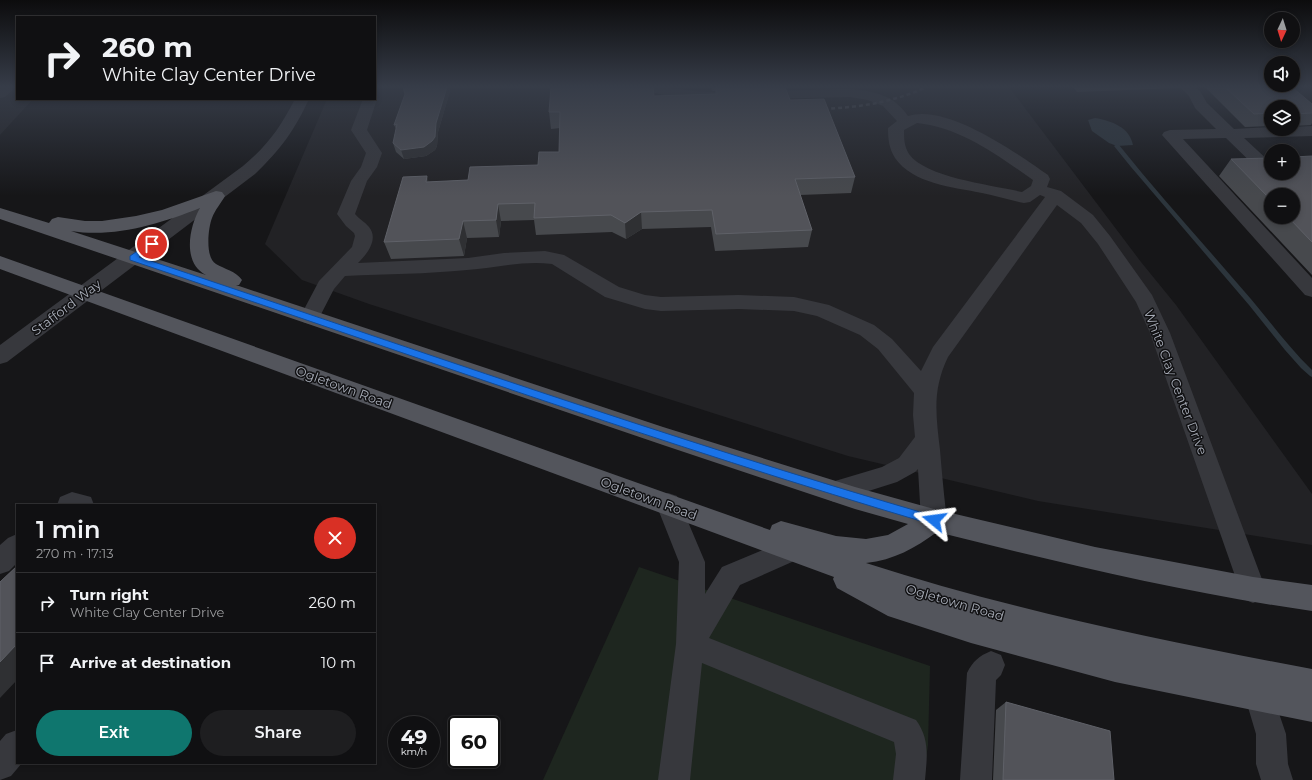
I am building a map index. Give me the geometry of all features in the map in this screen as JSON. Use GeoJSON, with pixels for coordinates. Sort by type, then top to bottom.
{"type":"FeatureCollection","features":[{"type":"Feature","properties":{"kind":"main road"},"geometry":{"type":"LineString","coordinates":[[5,215],[84,227],[117,225],[176,212],[216,196]]}},
{"type":"Feature","properties":{"kind":"main road"},"geometry":{"type":"LineString","coordinates":[[216,196],[203,218],[199,236],[200,257],[207,268],[235,281],[256,299]]}},
{"type":"Feature","properties":{"kind":"main road"},"geometry":{"type":"LineString","coordinates":[[5,215],[663,436],[834,491],[934,520],[1096,559],[1254,590],[1312,598]]}},
{"type":"Feature","properties":{"kind":"main road","name":"Ogletown Road"},"geometry":{"type":"LineString","coordinates":[[0,262],[853,571],[1000,615],[1096,639],[1212,665],[1312,684]]}},
{"type":"Feature","properties":{"kind":"main road"},"geometry":{"type":"LineString","coordinates":[[668,504],[847,549],[871,551],[892,546],[934,520]]}},
{"type":"Feature","properties":{"kind":"main road"},"geometry":{"type":"LineString","coordinates":[[792,550],[898,606],[971,629],[1115,668],[1312,707]]}},
{"type":"Feature","properties":{"kind":"street"},"geometry":{"type":"LineString","coordinates":[[133,258],[249,170],[269,152],[290,123]]}},
{"type":"Feature","properties":{"kind":"street"},"geometry":{"type":"LineString","coordinates":[[310,317],[326,286],[360,249],[364,236],[362,230],[352,222],[346,214],[359,181],[369,167],[374,153],[359,130],[361,123]]}},
{"type":"Feature","properties":{"kind":"street"},"geometry":{"type":"LineString","coordinates":[[902,123],[896,128],[895,137],[898,148],[904,158],[914,168],[926,174],[944,180],[1024,198],[1046,192]]}},
{"type":"Feature","properties":{"kind":"street"},"geometry":{"type":"LineString","coordinates":[[949,123],[972,134],[1042,179],[1046,192]]}},
{"type":"Feature","properties":{"kind":"street"},"geometry":{"type":"LineString","coordinates":[[1219,123],[1264,166]]}},
{"type":"Feature","properties":{"kind":"street"},"geometry":{"type":"LineString","coordinates":[[1308,282],[1170,135],[1312,131]]}},
{"type":"Feature","properties":{"kind":"street"},"geometry":{"type":"LineString","coordinates":[[934,520],[928,439],[924,412],[925,391],[930,371],[1046,192]]}},
{"type":"Feature","properties":{"kind":"street","name":"White Clay Center Drive"},"geometry":{"type":"LineString","coordinates":[[1046,192],[1087,219],[1104,240],[1144,300],[1160,333],[1254,590]]}},
{"type":"Feature","properties":{"kind":"street"},"geometry":{"type":"LineString","coordinates":[[340,270],[468,264],[527,256],[545,257],[557,259],[612,292],[645,302],[661,304],[794,304],[822,310],[867,330],[885,344],[925,391]]}},
{"type":"Feature","properties":{"kind":"street","name":"Stafford Way"},"geometry":{"type":"LineString","coordinates":[[0,356],[84,292],[133,258]]}},
{"type":"Feature","properties":{"kind":"street"},"geometry":{"type":"LineString","coordinates":[[834,491],[888,475],[907,465],[928,439]]}},
{"type":"Feature","properties":{"kind":"street"},"geometry":{"type":"LineString","coordinates":[[668,504],[692,562],[690,644],[674,780]]}},
{"type":"Feature","properties":{"kind":"street"},"geometry":{"type":"LineString","coordinates":[[0,562],[16,547]]}},
{"type":"Feature","properties":{"kind":"street"},"geometry":{"type":"LineString","coordinates":[[690,644],[731,576],[792,550]]}},
{"type":"Feature","properties":{"kind":"street"},"geometry":{"type":"LineString","coordinates":[[690,644],[905,731],[911,738],[912,747],[909,780]]}},
{"type":"Feature","properties":{"kind":"street"},"geometry":{"type":"LineString","coordinates":[[976,780],[982,673],[991,664]]}},
{"type":"Feature","properties":{"kind":"street"},"geometry":{"type":"LineString","coordinates":[[1260,697],[1271,734],[1272,764],[1277,780]]}},
{"type":"Feature","properties":{"kind":"street"},"geometry":{"type":"LineString","coordinates":[[0,765],[16,747]]}},
{"type":"Feature","properties":{"kind":"shaded area"},"geometry":{"type":"Polygon","coordinates":[[[0,123],[11,123],[0,135],[0,123]]]}},
{"type":"Feature","properties":{"kind":"shaded area"},"geometry":{"type":"Polygon","coordinates":[[[317,123],[1036,123],[1141,262],[1176,305],[1312,494],[1312,545],[1038,501],[848,456],[369,304],[302,280],[265,244],[317,123]]]}},
{"type":"Feature","properties":{"kind":"shaded area"},"geometry":{"type":"Polygon","coordinates":[[[1089,123],[1114,123],[1124,129],[1133,145],[1117,146],[1109,143],[1092,131],[1089,123]]]}},
{"type":"Feature","properties":{"kind":"shaded area"},"geometry":{"type":"Polygon","coordinates":[[[639,567],[930,666],[928,745],[923,780],[543,780],[639,567]]]}},
{"type":"Feature","properties":{"kind":"building"},"geometry":{"type":"Polygon","coordinates":[[[395,123],[436,123],[435,137],[424,147],[401,150],[393,143],[397,124],[394,125],[395,123]]]}},
{"type":"Feature","properties":{"kind":"building"},"geometry":{"type":"Polygon","coordinates":[[[560,123],[834,123],[855,177],[795,179],[812,230],[716,234],[712,210],[641,212],[625,223],[611,215],[534,218],[535,203],[498,204],[496,220],[463,221],[459,239],[384,242],[403,177],[427,176],[426,182],[468,180],[470,167],[538,165],[539,152],[559,152],[560,123]]]}},
{"type":"Feature","properties":{"kind":"building"},"geometry":{"type":"Polygon","coordinates":[[[1312,156],[1312,242],[1295,224],[1300,224],[1300,188],[1264,188],[1264,193],[1231,159],[1264,158],[1264,180],[1300,180],[1300,157],[1312,156]]]}},
{"type":"Feature","properties":{"kind":"building"},"geometry":{"type":"Polygon","coordinates":[[[16,567],[16,645],[0,662],[0,582],[16,567]]]}},
{"type":"Feature","properties":{"kind":"building"},"geometry":{"type":"Polygon","coordinates":[[[1006,702],[1110,731],[1114,780],[1003,780],[1006,702]]]}},
{"type":"Feature","properties":{"kind":"waterway"},"geometry":{"type":"LineString","coordinates":[[1117,146],[1251,303],[1287,349],[1312,374]]}},
{"type":"Feature","properties":{"kind":"route"},"geometry":{"type":"LineString","coordinates":[[152,244],[133,258],[663,436],[855,498],[934,520]]}}]}
